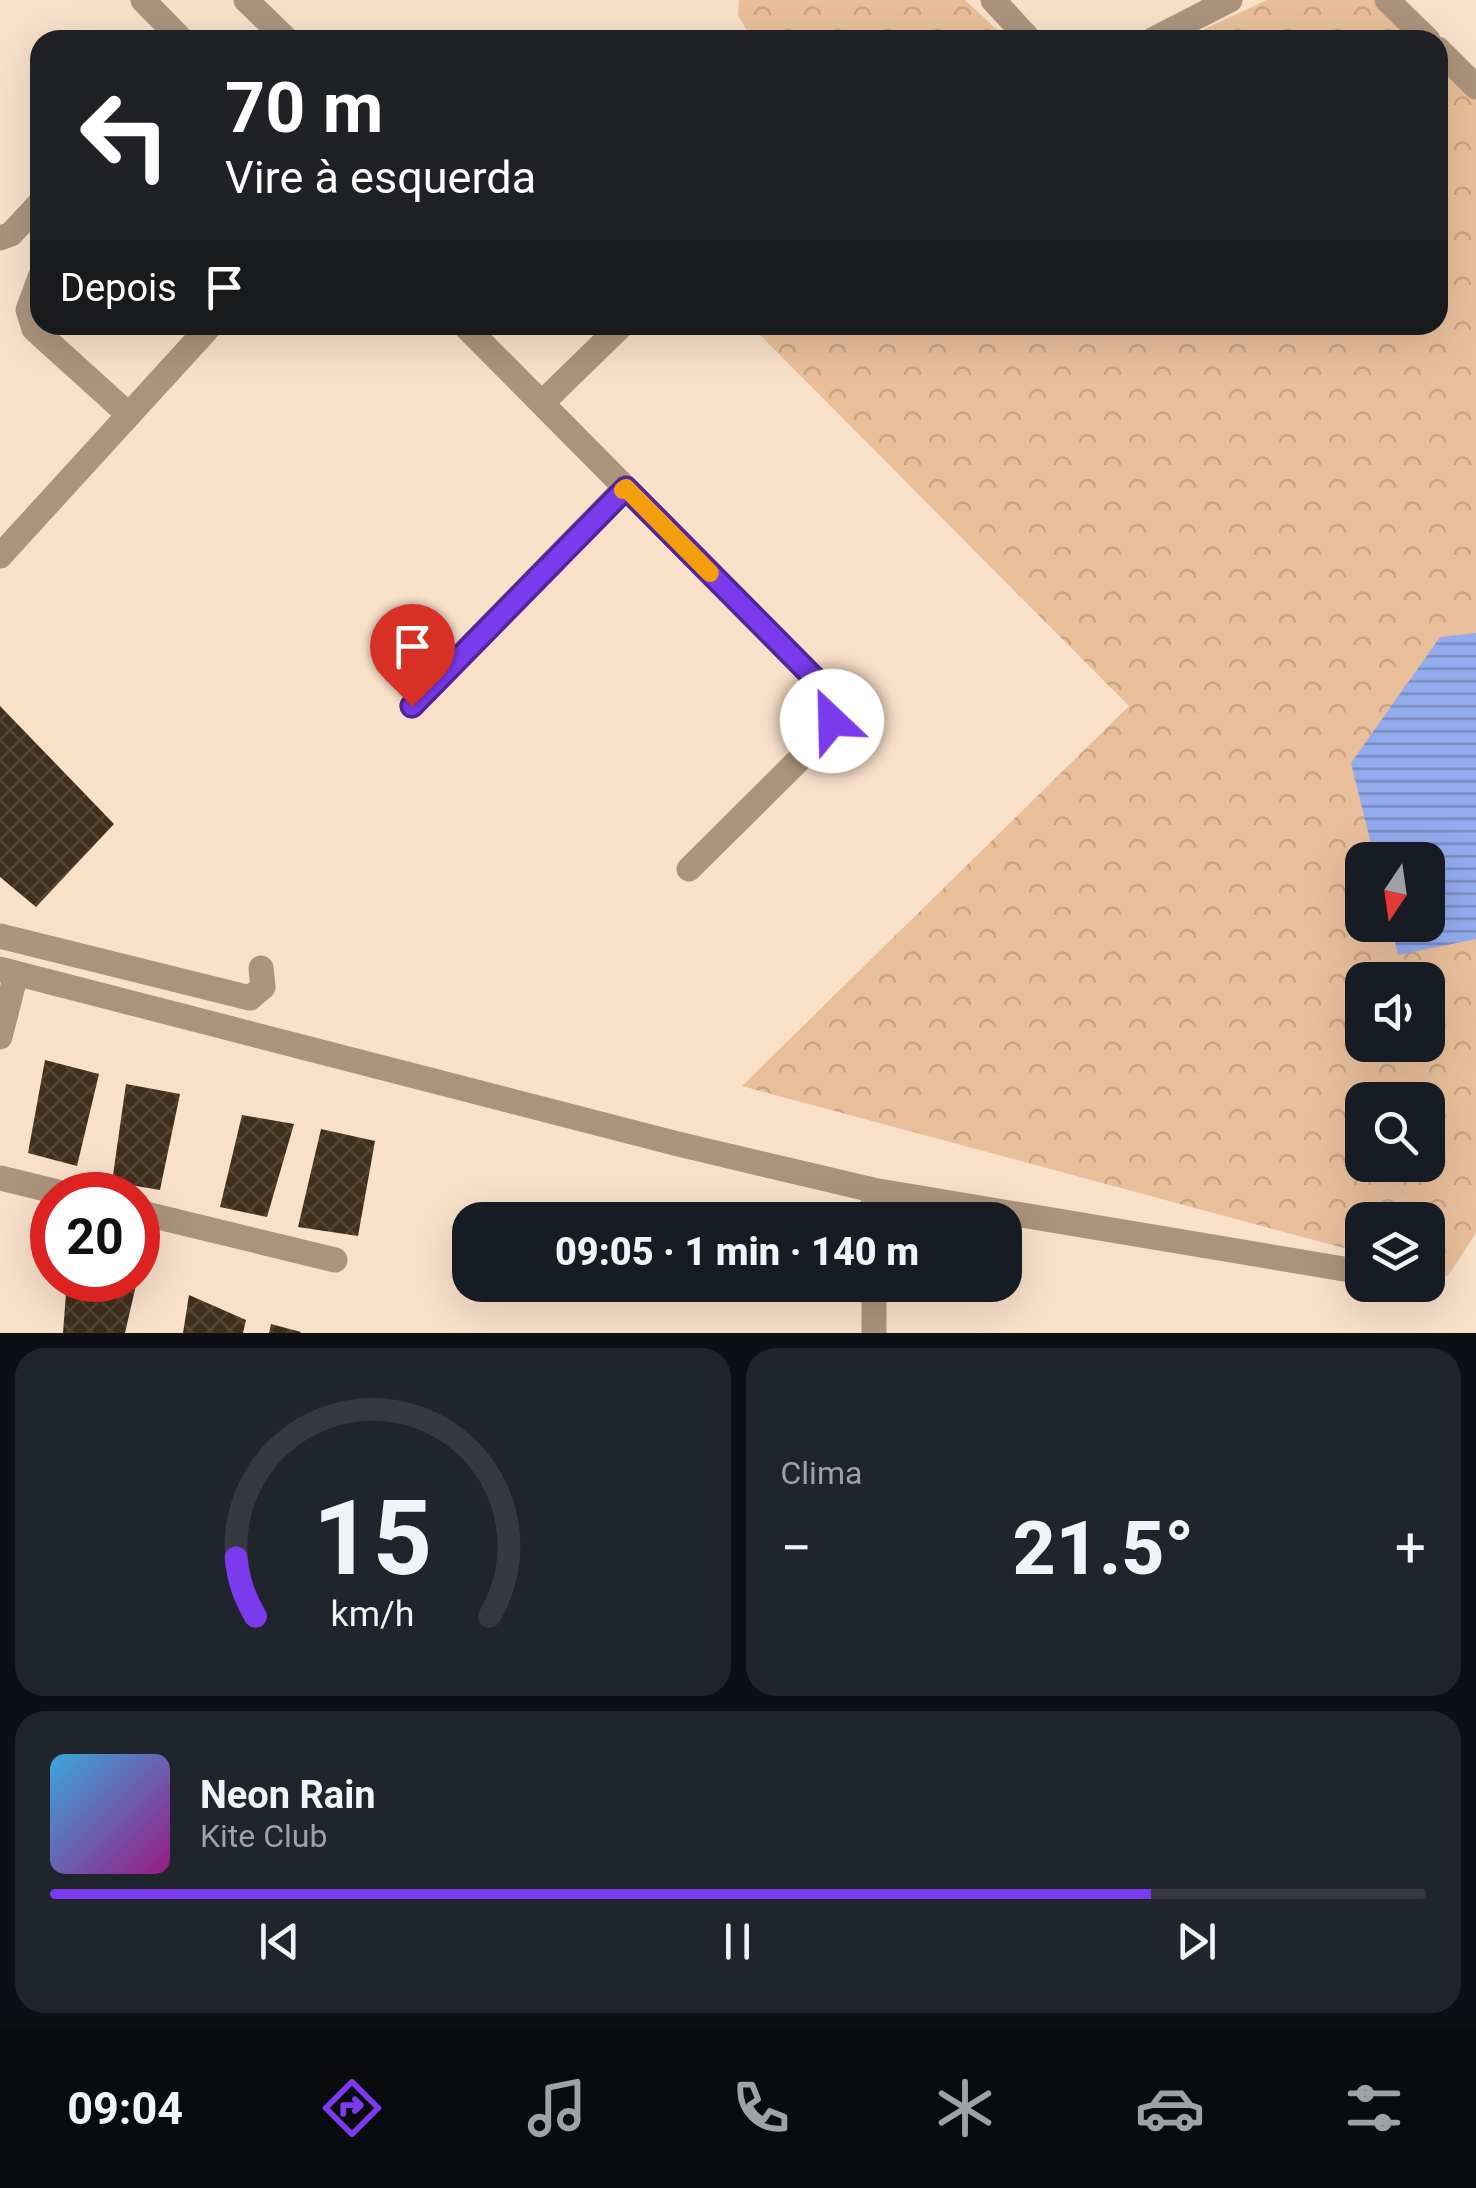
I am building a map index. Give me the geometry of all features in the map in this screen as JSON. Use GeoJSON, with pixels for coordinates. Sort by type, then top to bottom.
{"type":"FeatureCollection","features":[{"type":"Feature","properties":{"kind":"street"},"geometry":{"type":"LineString","coordinates":[[143,0],[172,30]]}},
{"type":"Feature","properties":{"kind":"street"},"geometry":{"type":"LineString","coordinates":[[246,0],[277,30]]}},
{"type":"Feature","properties":{"kind":"street"},"geometry":{"type":"LineString","coordinates":[[993,0],[1021,30]]}},
{"type":"Feature","properties":{"kind":"street"},"geometry":{"type":"LineString","coordinates":[[1172,30],[1230,0]]}},
{"type":"Feature","properties":{"kind":"street"},"geometry":{"type":"LineString","coordinates":[[1388,0],[1418,30]]}},
{"type":"Feature","properties":{"kind":"street"},"geometry":{"type":"LineString","coordinates":[[1448,59],[1476,87]]}},
{"type":"Feature","properties":{"kind":"street"},"geometry":{"type":"LineString","coordinates":[[0,238],[11,234],[30,214]]}},
{"type":"Feature","properties":{"kind":"street"},"geometry":{"type":"LineString","coordinates":[[41,335],[129,415]]}},
{"type":"Feature","properties":{"kind":"street"},"geometry":{"type":"LineString","coordinates":[[0,556],[202,335]]}},
{"type":"Feature","properties":{"kind":"street"},"geometry":{"type":"LineString","coordinates":[[474,335],[832,696],[832,721],[818,741],[689,869]]}},
{"type":"Feature","properties":{"kind":"street"},"geometry":{"type":"LineString","coordinates":[[542,403],[612,335]]}},
{"type":"Feature","properties":{"kind":"street"},"geometry":{"type":"LineString","coordinates":[[412,706],[626,488]]}},
{"type":"Feature","properties":{"kind":"street"},"geometry":{"type":"LineString","coordinates":[[0,936],[250,998],[263,986],[261,968]]}},
{"type":"Feature","properties":{"kind":"street"},"geometry":{"type":"LineString","coordinates":[[0,1037],[8,971],[678,1144],[874,1190],[1345,1269]]}},
{"type":"Feature","properties":{"kind":"street"},"geometry":{"type":"LineString","coordinates":[[0,1178],[30,1185]]}},
{"type":"Feature","properties":{"kind":"street"},"geometry":{"type":"LineString","coordinates":[[874,1190],[874,1202]]}},
{"type":"Feature","properties":{"kind":"street"},"geometry":{"type":"LineString","coordinates":[[160,1217],[335,1260]]}},
{"type":"Feature","properties":{"kind":"street"},"geometry":{"type":"LineString","coordinates":[[874,1302],[874,1333]]}},
{"type":"Feature","properties":{"kind":"green space"},"geometry":{"type":"Polygon","coordinates":[[[739,0],[965,0],[997,30],[747,30],[738,16],[739,0]]]}},
{"type":"Feature","properties":{"kind":"green space"},"geometry":{"type":"Polygon","coordinates":[[[1267,0],[1380,0],[1411,30],[1202,30],[1267,0]]]}},
{"type":"Feature","properties":{"kind":"green space"},"geometry":{"type":"Polygon","coordinates":[[[1448,67],[1476,95],[1476,1233],[1448,1276],[1445,1202],[1345,1202],[1345,1248],[742,1086],[1129,706],[760,335],[1448,335],[1448,67]]]}},
{"type":"Feature","properties":{"kind":"water"},"geometry":{"type":"Polygon","coordinates":[[[1476,633],[1476,939],[1398,955],[1395,942],[1445,942],[1445,842],[1371,842],[1351,763],[1440,637],[1476,633]]]}},
{"type":"Feature","properties":{"kind":"building"},"geometry":{"type":"Polygon","coordinates":[[[0,706],[114,824],[36,907],[0,877],[0,706]]]}},
{"type":"Feature","properties":{"kind":"building"},"geometry":{"type":"Polygon","coordinates":[[[45,1060],[99,1074],[77,1166],[28,1153],[45,1060]]]}},
{"type":"Feature","properties":{"kind":"building"},"geometry":{"type":"Polygon","coordinates":[[[126,1084],[180,1094],[160,1190],[160,1172],[113,1172],[126,1084]]]}},
{"type":"Feature","properties":{"kind":"building"},"geometry":{"type":"Polygon","coordinates":[[[242,1115],[294,1124],[267,1217],[220,1207],[242,1115]]]}},
{"type":"Feature","properties":{"kind":"building"},"geometry":{"type":"Polygon","coordinates":[[[321,1129],[375,1141],[358,1236],[298,1227],[321,1129]]]}},
{"type":"Feature","properties":{"kind":"building"},"geometry":{"type":"Polygon","coordinates":[[[189,1295],[246,1320],[243,1333],[183,1333],[189,1295]]]}},
{"type":"Feature","properties":{"kind":"building"},"geometry":{"type":"Polygon","coordinates":[[[65,1302],[132,1302],[125,1333],[63,1333],[65,1302]]]}},
{"type":"Feature","properties":{"kind":"building"},"geometry":{"type":"Polygon","coordinates":[[[271,1324],[301,1332],[269,1333],[271,1324]]]}},
{"type":"Feature","properties":{"kind":"slow traffic"},"geometry":{"type":"LineString","coordinates":[[623,490],[626,488],[710,573]]}},
{"type":"Feature","properties":{"kind":"route"},"geometry":{"type":"LineString","coordinates":[[412,706],[626,488],[832,696],[832,721]]}}]}
